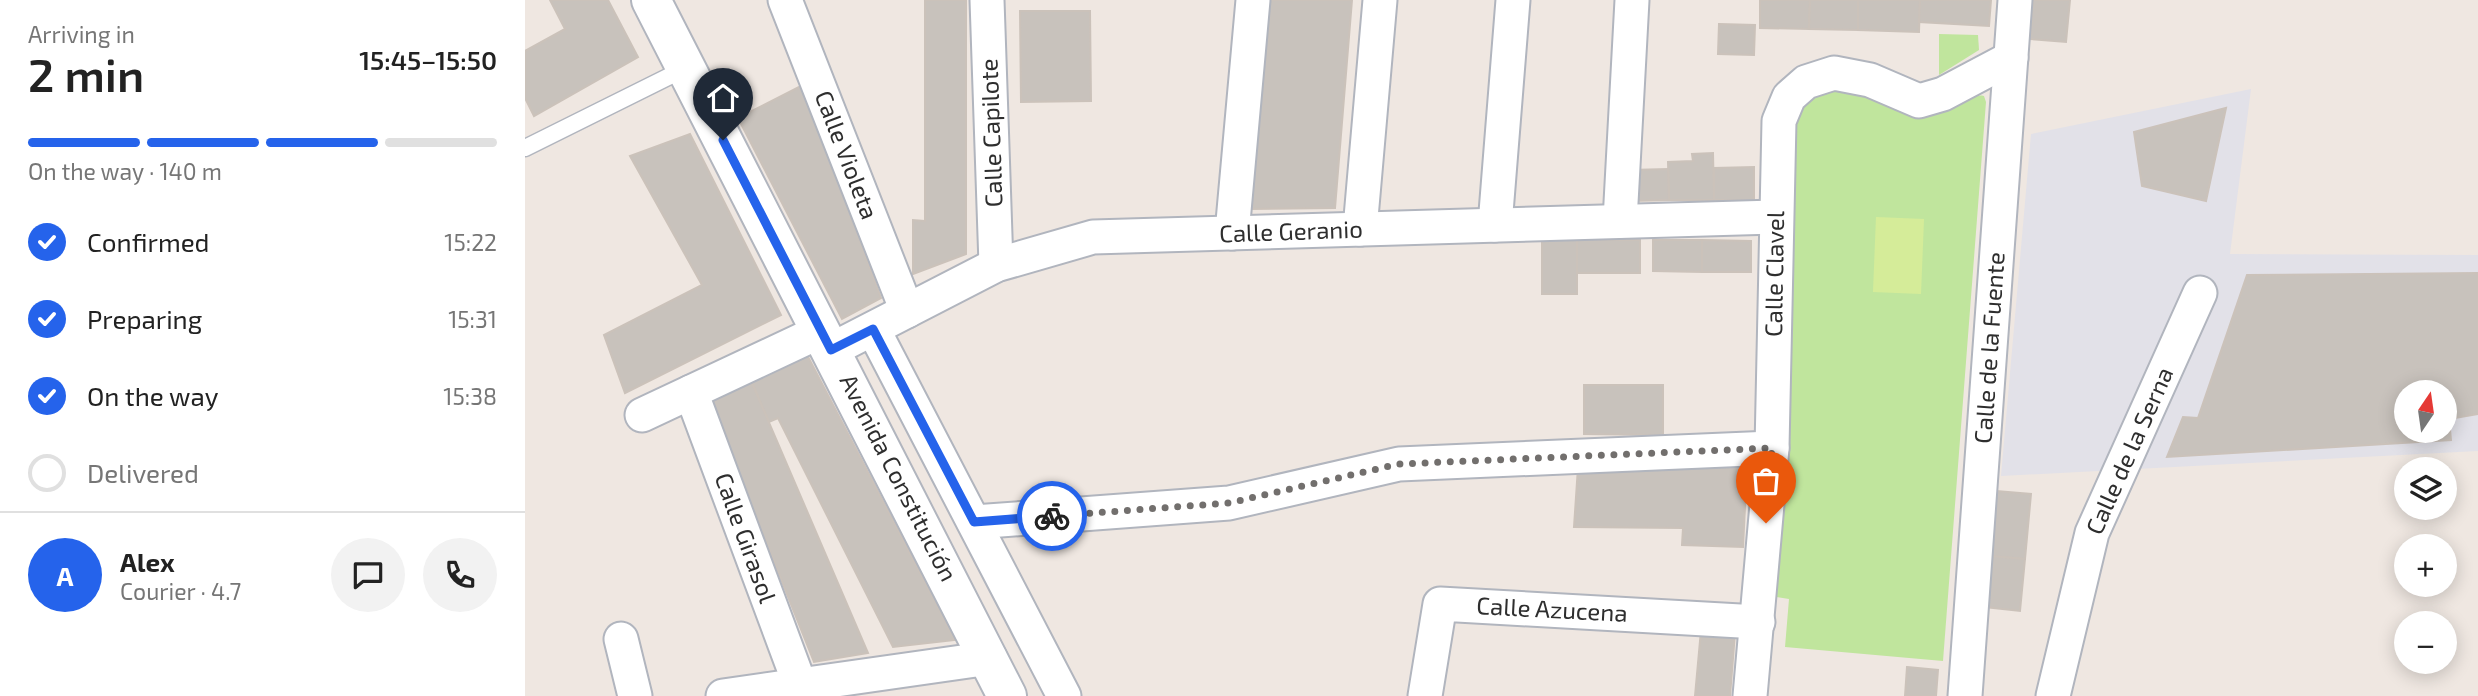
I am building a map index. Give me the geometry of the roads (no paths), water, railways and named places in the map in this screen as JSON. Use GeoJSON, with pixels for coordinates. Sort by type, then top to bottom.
{"type":"FeatureCollection","features":[{"type":"Feature","properties":{"kind":"street","name":"Avenida Constitución"},"geometry":{"type":"LineString","coordinates":[[651,0],[990,658],[1007,696]]}},
{"type":"Feature","properties":{"kind":"street","name":"Calle Violeta"},"geometry":{"type":"LineString","coordinates":[[785,0],[907,311]]}},
{"type":"Feature","properties":{"kind":"street","name":"Calle Capilote"},"geometry":{"type":"LineString","coordinates":[[987,0],[996,265]]}},
{"type":"Feature","properties":{"kind":"street"},"geometry":{"type":"LineString","coordinates":[[1232,233],[1253,0]]}},
{"type":"Feature","properties":{"kind":"street"},"geometry":{"type":"LineString","coordinates":[[1360,229],[1380,0]]}},
{"type":"Feature","properties":{"kind":"street"},"geometry":{"type":"LineString","coordinates":[[1495,225],[1513,0]]}},
{"type":"Feature","properties":{"kind":"street"},"geometry":{"type":"LineString","coordinates":[[1620,221],[1632,0]]}},
{"type":"Feature","properties":{"kind":"street","name":"Calle de la Fuente"},"geometry":{"type":"LineString","coordinates":[[1965,696],[2015,0]]}},
{"type":"Feature","properties":{"kind":"street","name":"Calle Clavel"},"geometry":{"type":"LineString","coordinates":[[1750,696],[1772,448],[1779,121],[1789,97],[1806,82],[1834,73],[1870,80],[1919,101],[1943,94],[2011,58]]}},
{"type":"Feature","properties":{"kind":"street","name":"Calle Geranio"},"geometry":{"type":"LineString","coordinates":[[642,415],[691,392],[826,340],[873,329],[996,265],[1093,237],[1775,217]]}},
{"type":"Feature","properties":{"kind":"street","name":"Calle de la Serna"},"geometry":{"type":"LineString","coordinates":[[2053,696],[2092,533],[2200,293]]}},
{"type":"Feature","properties":{"kind":"street","name":"Avenida Constitución"},"geometry":{"type":"LineString","coordinates":[[873,329],[1064,696]]}},
{"type":"Feature","properties":{"kind":"street","name":"Calle Girasol"},"geometry":{"type":"LineString","coordinates":[[691,392],[800,685]]}},
{"type":"Feature","properties":{"kind":"street"},"geometry":{"type":"LineString","coordinates":[[974,522],[1229,503],[1399,464],[1772,448]]}},
{"type":"Feature","properties":{"kind":"street","name":"Calle Azucena"},"geometry":{"type":"LineString","coordinates":[[1425,696],[1440,604],[1758,622]]}},
{"type":"Feature","properties":{"kind":"street"},"geometry":{"type":"LineString","coordinates":[[621,639],[635,696]]}},
{"type":"Feature","properties":{"kind":"street"},"geometry":{"type":"LineString","coordinates":[[723,696],[990,658]]}},
{"type":"Feature","properties":{"kind":"lane"},"geometry":{"type":"LineString","coordinates":[[525,148],[686,68]]}}]}
